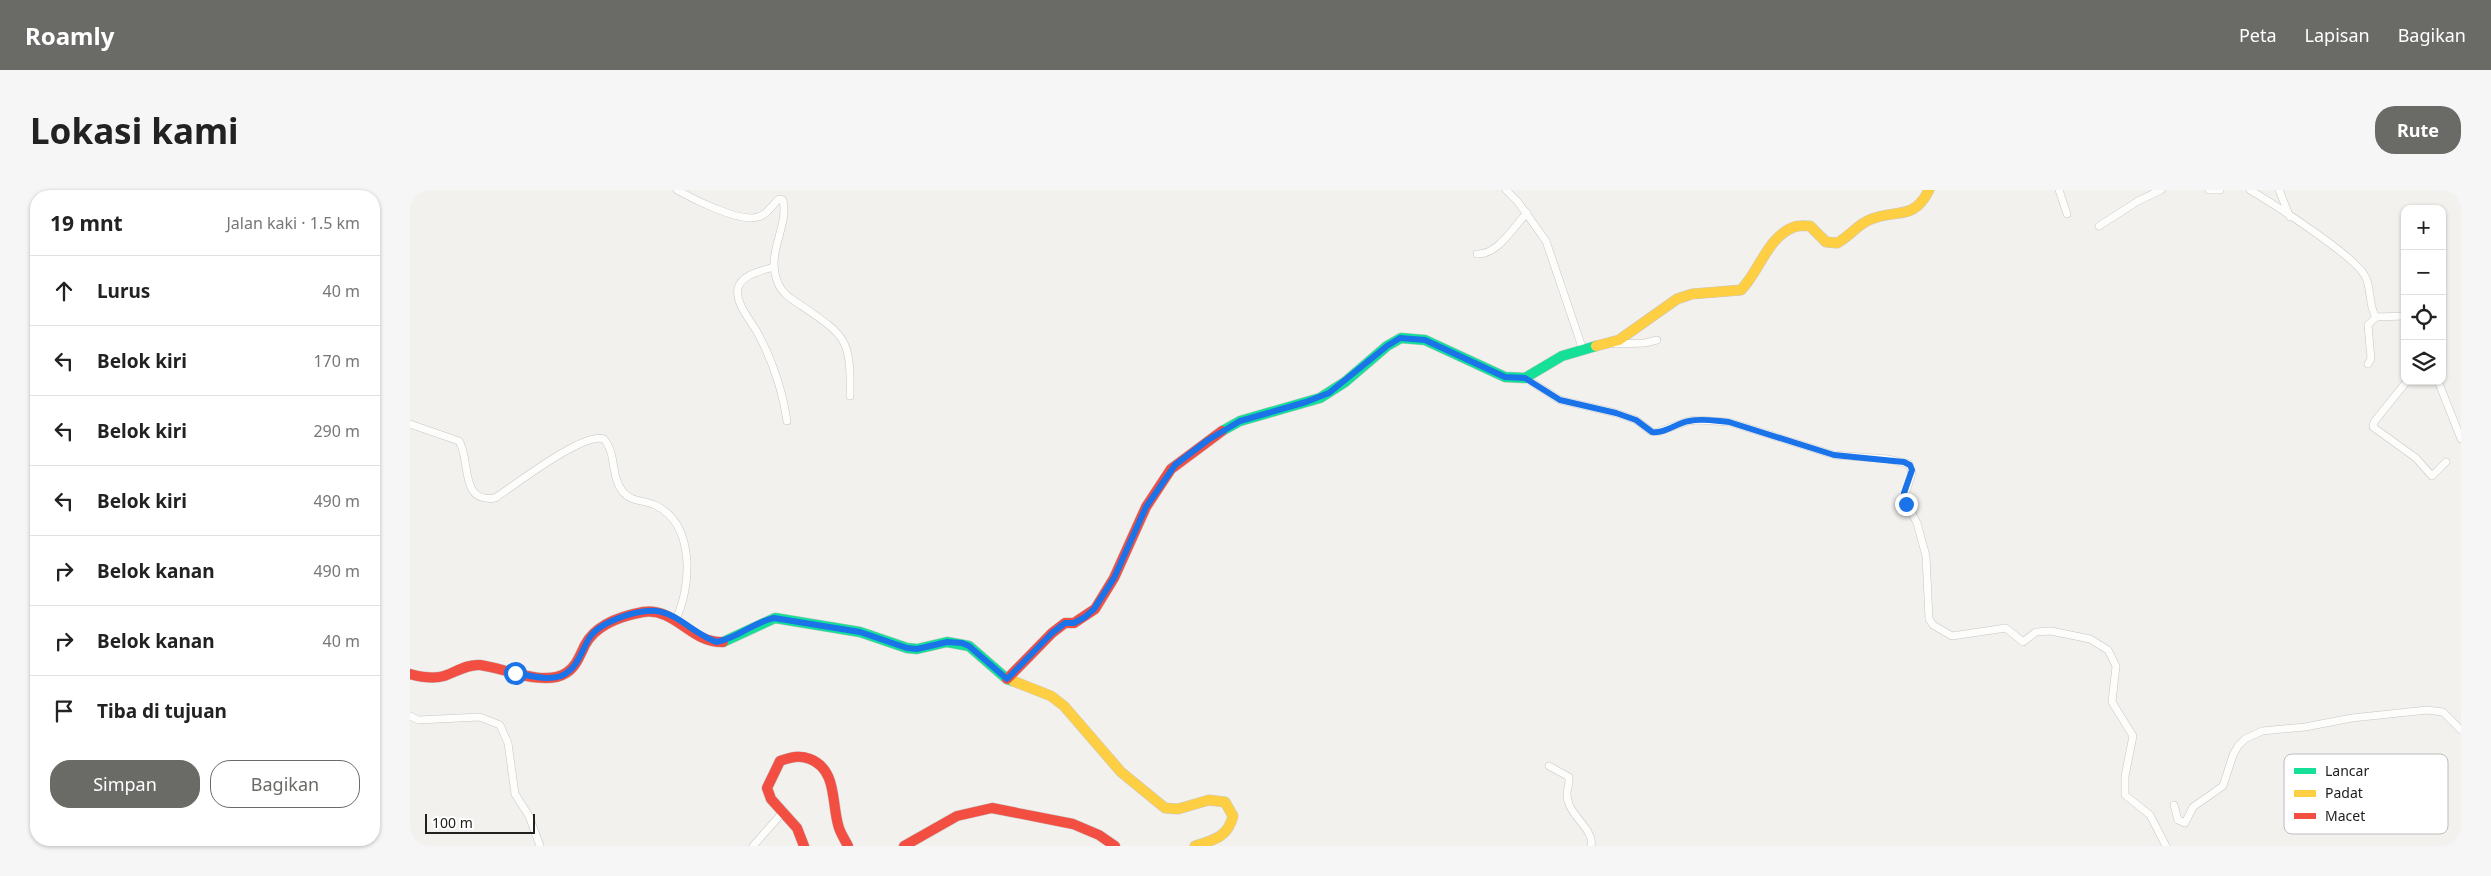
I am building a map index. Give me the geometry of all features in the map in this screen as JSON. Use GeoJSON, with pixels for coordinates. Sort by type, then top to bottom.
{"type":"FeatureCollection","features":[{"type":"Feature","properties":{"kind":"street"},"geometry":{"type":"LineString","coordinates":[[677,190],[701,203],[728,213],[750,218],[760,217],[779,199],[783,200],[783,212],[773,267],[782,291],[838,332],[845,342],[849,354],[850,396]]}},
{"type":"Feature","properties":{"kind":"street"},"geometry":{"type":"LineString","coordinates":[[1506,190],[1527,213],[1549,247],[1583,350]]}},
{"type":"Feature","properties":{"kind":"street"},"geometry":{"type":"LineString","coordinates":[[1525,378],[1562,356],[1607,344],[1641,326],[1677,299],[1692,294],[1734,292],[1746,286],[1770,247],[1794,226],[1810,226],[1826,242],[1837,243],[1871,219],[1914,210],[1923,201],[1928,190]]}},
{"type":"Feature","properties":{"kind":"street"},"geometry":{"type":"LineString","coordinates":[[2059,190],[2068,214]]}},
{"type":"Feature","properties":{"kind":"street"},"geometry":{"type":"LineString","coordinates":[[2099,226],[2138,201],[2161,190]]}},
{"type":"Feature","properties":{"kind":"street"},"geometry":{"type":"LineString","coordinates":[[2209,190],[2220,190]]}},
{"type":"Feature","properties":{"kind":"street"},"geometry":{"type":"LineString","coordinates":[[2250,190],[2334,246],[2361,270],[2367,281],[2372,309],[2376,317]]}},
{"type":"Feature","properties":{"kind":"street"},"geometry":{"type":"LineString","coordinates":[[2279,190],[2290,217]]}},
{"type":"Feature","properties":{"kind":"street"},"geometry":{"type":"LineString","coordinates":[[1477,254],[1484,255],[1494,249],[1527,213]]}},
{"type":"Feature","properties":{"kind":"street"},"geometry":{"type":"LineString","coordinates":[[773,267],[749,275],[740,283],[738,290],[740,303],[765,346],[778,377],[787,421]]}},
{"type":"Feature","properties":{"kind":"street"},"geometry":{"type":"LineString","coordinates":[[2368,364],[2371,359],[2368,325],[2376,317],[2401,316]]}},
{"type":"Feature","properties":{"kind":"street"},"geometry":{"type":"LineString","coordinates":[[1007,679],[1035,649],[1065,623],[1074,623],[1094,609],[1114,578],[1146,507],[1173,466],[1208,440],[1237,422],[1320,398],[1345,382],[1387,346],[1400,338],[1425,340],[1505,377],[1525,378],[1560,400],[1616,413],[1636,420],[1652,432],[1658,432],[1688,421],[1729,422],[1834,455],[1888,459],[1908,464],[1912,472],[1904,498],[1919,527],[1926,556],[1928,577],[1927,614],[1930,622],[1952,636],[2006,628],[2023,642],[2036,632],[2051,631],[2090,640],[2108,650],[2116,666],[2112,702],[2133,736],[2125,776],[2126,795],[2150,815],[2166,846]]}},
{"type":"Feature","properties":{"kind":"street"},"geometry":{"type":"LineString","coordinates":[[1607,344],[1645,344],[1657,340]]}},
{"type":"Feature","properties":{"kind":"street"},"geometry":{"type":"LineString","coordinates":[[2404,385],[2374,422],[2374,427],[2416,458],[2432,476],[2446,462]]}},
{"type":"Feature","properties":{"kind":"street"},"geometry":{"type":"LineString","coordinates":[[2440,385],[2461,439]]}},
{"type":"Feature","properties":{"kind":"street"},"geometry":{"type":"LineString","coordinates":[[410,424],[459,441],[462,447],[468,481],[477,495],[486,499],[500,494],[551,459],[592,438],[601,437],[611,450],[614,470],[624,492],[631,498],[655,505],[673,519],[686,547],[684,589],[676,619]]}},
{"type":"Feature","properties":{"kind":"street"},"geometry":{"type":"LineString","coordinates":[[410,674],[434,678],[477,665],[515,673],[555,677],[570,670],[590,637],[609,623],[627,616],[652,611],[657,611],[676,619],[695,632],[717,642],[728,639],[761,621],[774,618],[860,632],[907,648],[917,649],[957,642],[969,646],[1007,679],[1051,696],[1064,706],[1121,772],[1166,808],[1178,809],[1217,799],[1225,802],[1233,816],[1230,831],[1223,836],[1195,846]]}},
{"type":"Feature","properties":{"kind":"street"},"geometry":{"type":"LineString","coordinates":[[2174,806],[2178,820],[2185,823],[2192,806],[2223,786],[2233,755],[2238,746],[2245,739],[2262,731],[2305,727],[2352,718],[2427,710],[2443,712],[2461,730]]}},
{"type":"Feature","properties":{"kind":"street"},"geometry":{"type":"LineString","coordinates":[[410,716],[418,720],[480,717],[500,725],[508,743],[515,794],[529,816],[540,846]]}},
{"type":"Feature","properties":{"kind":"street"},"geometry":{"type":"LineString","coordinates":[[804,846],[797,828],[784,811],[771,799],[767,788],[769,780],[780,761],[786,757],[796,756],[820,763],[829,775],[839,828],[848,846]]}},
{"type":"Feature","properties":{"kind":"street"},"geometry":{"type":"LineString","coordinates":[[1549,766],[1569,777],[1566,793],[1569,804],[1590,836],[1591,846]]}},
{"type":"Feature","properties":{"kind":"street"},"geometry":{"type":"LineString","coordinates":[[904,846],[934,826],[963,814],[990,808],[1016,810],[1078,824],[1089,828],[1115,846]]}},
{"type":"Feature","properties":{"kind":"street"},"geometry":{"type":"LineString","coordinates":[[753,846],[784,811]]}},
{"type":"Feature","properties":{"kind":"traffic: fast"},"geometry":{"type":"LineString","coordinates":[[1222,431],[1240,421],[1320,398],[1345,382],[1387,346],[1401,338],[1425,340],[1505,377],[1525,378],[1562,356],[1596,346]]}},
{"type":"Feature","properties":{"kind":"traffic: fast"},"geometry":{"type":"LineString","coordinates":[[723,642],[775,618],[860,632],[907,648],[917,649],[947,642],[969,646],[1007,679],[1013,681]]}},
{"type":"Feature","properties":{"kind":"traffic: slow"},"geometry":{"type":"LineString","coordinates":[[1596,346],[1619,340],[1677,299],[1692,294],[1741,290],[1777,238],[1794,227],[1810,226],[1826,242],[1837,243],[1869,220],[1910,210],[1917,206],[1929,190]]}},
{"type":"Feature","properties":{"kind":"traffic: slow"},"geometry":{"type":"LineString","coordinates":[[1013,681],[1051,696],[1064,706],[1121,772],[1165,808],[1178,809],[1209,800],[1225,802],[1233,816],[1228,829],[1219,837],[1195,846]]}},
{"type":"Feature","properties":{"kind":"traffic: jam"},"geometry":{"type":"LineString","coordinates":[[1007,679],[1052,633],[1065,623],[1074,623],[1095,609],[1114,578],[1146,507],[1171,469],[1222,431]]}},
{"type":"Feature","properties":{"kind":"traffic: jam"},"geometry":{"type":"LineString","coordinates":[[410,674],[440,677],[466,667],[480,665],[535,677],[557,677],[572,668],[585,645],[602,626],[626,616],[643,612],[665,615],[702,637],[712,641],[723,642]]}},
{"type":"Feature","properties":{"kind":"traffic: jam"},"geometry":{"type":"LineString","coordinates":[[804,846],[797,828],[771,799],[767,788],[780,761],[795,757],[810,759],[819,764],[825,771],[832,789],[839,828],[848,846]]}},
{"type":"Feature","properties":{"kind":"traffic: jam"},"geometry":{"type":"LineString","coordinates":[[904,846],[957,816],[992,808],[1073,824],[1099,835],[1115,846]]}},
{"type":"Feature","properties":{"kind":"route"},"geometry":{"type":"LineString","coordinates":[[515,673],[555,677],[562,675],[578,662],[590,637],[602,627],[627,616],[657,611],[676,619],[708,640],[717,642],[728,639],[761,621],[774,618],[860,632],[907,648],[917,649],[947,642],[957,642],[969,646],[1007,679],[1052,633],[1065,623],[1074,623],[1085,617],[1094,609],[1114,578],[1146,507],[1175,465],[1208,440],[1240,421],[1320,398],[1329,393],[1345,382],[1387,346],[1400,338],[1425,340],[1505,377],[1525,378],[1560,400],[1616,413],[1636,420],[1652,432],[1666,430],[1688,421],[1712,420],[1729,422],[1834,455],[1904,462],[1910,465],[1912,470],[1904,493],[1906,504]]}}]}
